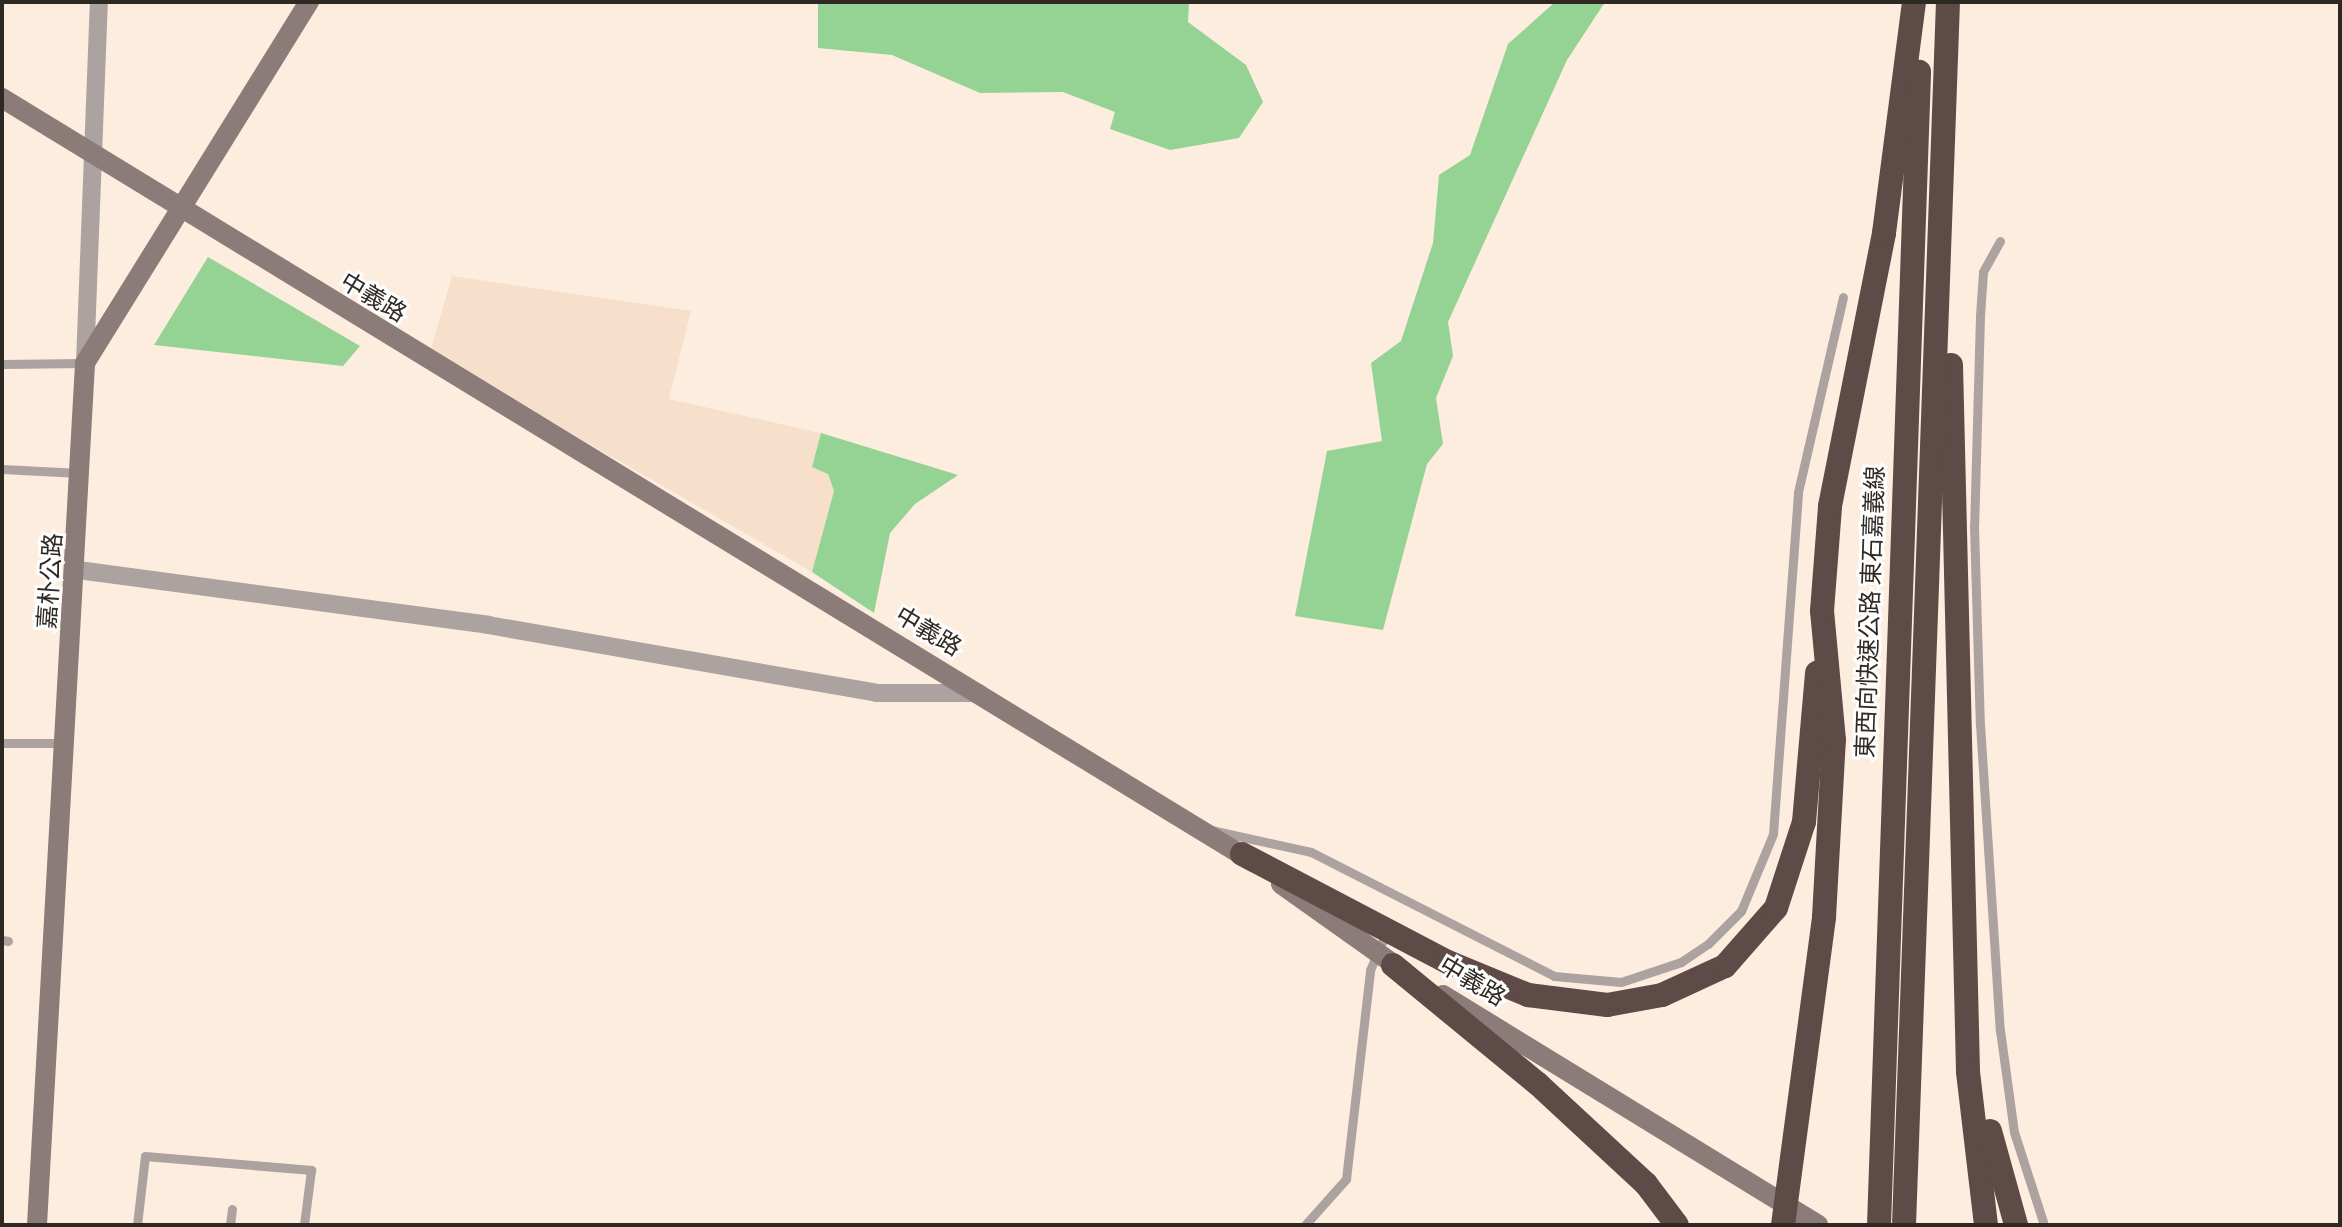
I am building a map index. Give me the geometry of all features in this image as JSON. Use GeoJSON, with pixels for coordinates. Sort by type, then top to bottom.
{"type":"FeatureCollection","features":[{"type":"Feature","properties":{"kind":"highway"},"geometry":{"type":"LineString","coordinates":[[1242,854],[1492,982],[1580,1002],[1636,1003],[1725,966],[1776,908],[1795,865],[1830,506],[1884,233],[1914,2]]}},
{"type":"Feature","properties":{"kind":"highway","name":"東西向快速公路 東石嘉義線"},"geometry":{"type":"LineString","coordinates":[[1879,1225],[1923,2]]}},
{"type":"Feature","properties":{"kind":"highway"},"geometry":{"type":"LineString","coordinates":[[1904,1225],[1948,2]]}},
{"type":"Feature","properties":{"kind":"highway"},"geometry":{"type":"LineString","coordinates":[[1947,52],[1954,671],[1968,970],[1968,1072],[1986,1225]]}},
{"type":"Feature","properties":{"kind":"highway"},"geometry":{"type":"LineString","coordinates":[[1783,1225],[1781,1200],[1824,917],[1834,740],[1822,611]]}},
{"type":"Feature","properties":{"kind":"highway"},"geometry":{"type":"LineString","coordinates":[[1384,959],[1538,1084],[1646,1184],[1677,1225]]}},
{"type":"Feature","properties":{"kind":"highway"},"geometry":{"type":"LineString","coordinates":[[1968,970],[1994,1159],[2016,1225]]}},
{"type":"Feature","properties":{"kind":"street"},"geometry":{"type":"LineString","coordinates":[[85,363],[96,156],[99,2]]}},
{"type":"Feature","properties":{"kind":"street"},"geometry":{"type":"LineString","coordinates":[[85,363],[309,2]]}},
{"type":"Feature","properties":{"kind":"street","name":"中義路"},"geometry":{"type":"LineString","coordinates":[[2,98],[179,210],[1242,854],[1384,959],[1818,1225]]}},
{"type":"Feature","properties":{"kind":"street","name":"嘉朴公路"},"geometry":{"type":"LineString","coordinates":[[37,1225],[78,570],[85,363]]}},
{"type":"Feature","properties":{"kind":"street"},"geometry":{"type":"LineString","coordinates":[[78,570],[488,625],[876,693],[979,693]]}},
{"type":"Feature","properties":{"kind":"lane"},"geometry":{"type":"LineString","coordinates":[[2000,241],[1983,272],[1980,316],[1974,526],[1980,724],[2000,1030],[2014,1132],[2044,1225]]}},
{"type":"Feature","properties":{"kind":"lane"},"geometry":{"type":"LineString","coordinates":[[1197,829],[1311,852],[1554,976],[1621,982],[1681,962],[1708,944],[1741,911],[1773,834],[1798,492],[1843,297]]}},
{"type":"Feature","properties":{"kind":"lane"},"geometry":{"type":"LineString","coordinates":[[2,364],[85,363]]}},
{"type":"Feature","properties":{"kind":"lane"},"geometry":{"type":"LineString","coordinates":[[2,469],[83,473]]}},
{"type":"Feature","properties":{"kind":"lane"},"geometry":{"type":"LineString","coordinates":[[2,743],[66,743]]}},
{"type":"Feature","properties":{"kind":"lane"},"geometry":{"type":"LineString","coordinates":[[1305,1225],[1346,1179],[1389,928]]}},
{"type":"Feature","properties":{"kind":"lane"},"geometry":{"type":"LineString","coordinates":[[137,1225],[145,1156],[311,1170],[304,1225]]}},
{"type":"Feature","properties":{"kind":"lane"},"geometry":{"type":"LineString","coordinates":[[230,1225],[232,1209]]}},
{"type":"Feature","properties":{"kind":"shaded area"},"geometry":{"type":"Polygon","coordinates":[[[452,276],[691,311],[669,399],[821,433],[813,467],[828,474],[834,491],[812,572],[430,352],[452,276]]]}},
{"type":"Feature","properties":{"kind":"green space"},"geometry":{"type":"Polygon","coordinates":[[[818,2],[1189,2],[1188,22],[1246,65],[1263,102],[1239,138],[1170,150],[1110,129],[1115,112],[1063,92],[980,93],[892,55],[818,48],[818,2]]]}},
{"type":"Feature","properties":{"kind":"green space"},"geometry":{"type":"Polygon","coordinates":[[[1555,2],[1605,2],[1567,60],[1448,322],[1453,356],[1436,398],[1443,444],[1427,464],[1383,630],[1295,616],[1327,451],[1382,441],[1371,363],[1401,341],[1433,243],[1439,175],[1470,155],[1508,44],[1555,2]]]}},
{"type":"Feature","properties":{"kind":"green space"},"geometry":{"type":"Polygon","coordinates":[[[208,257],[360,346],[343,366],[154,345],[208,257]]]}},
{"type":"Feature","properties":{"kind":"green space"},"geometry":{"type":"Polygon","coordinates":[[[821,433],[958,475],[915,504],[890,533],[874,613],[812,572],[834,491],[828,474],[812,467],[821,433]]]}}]}
